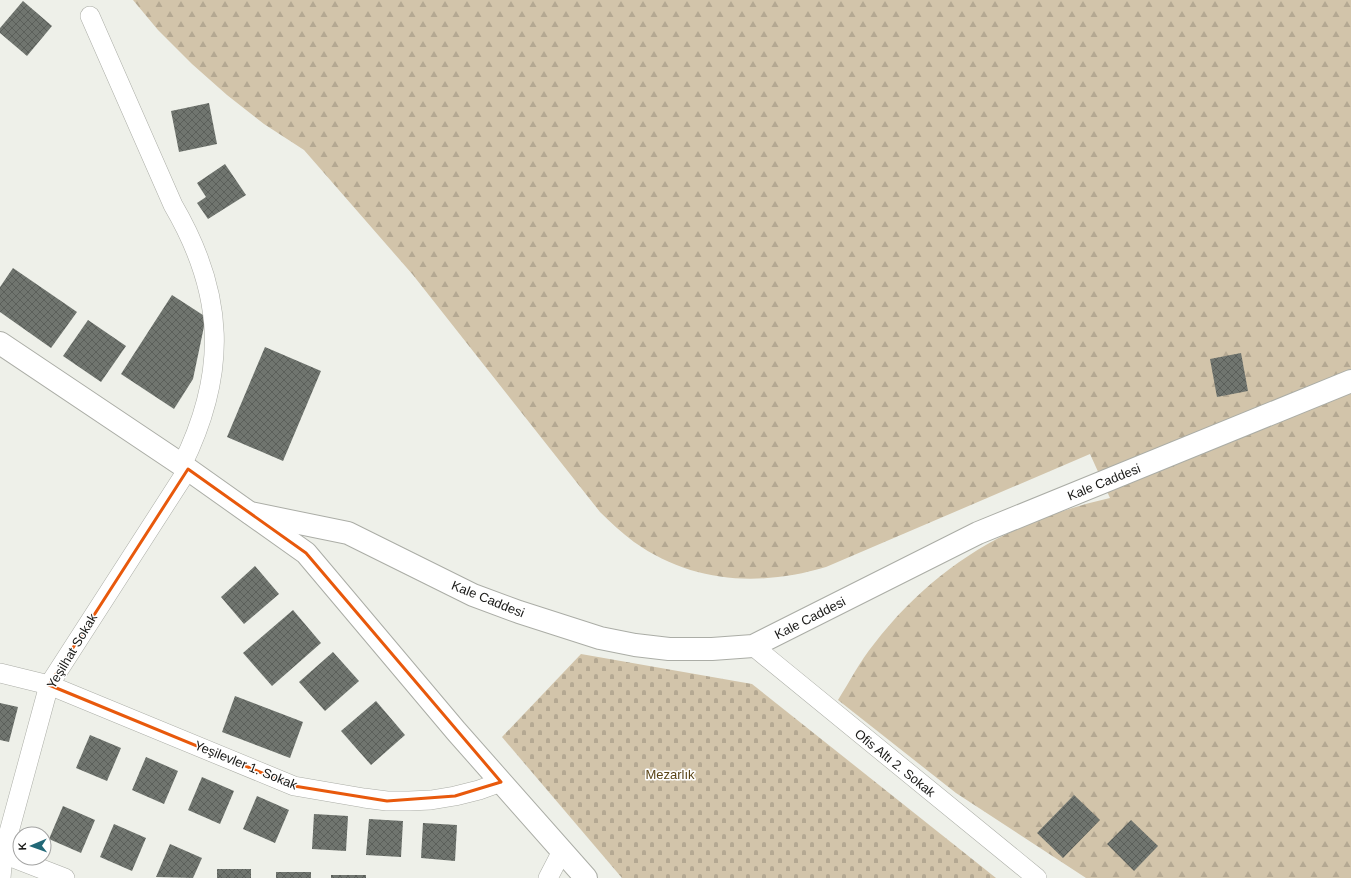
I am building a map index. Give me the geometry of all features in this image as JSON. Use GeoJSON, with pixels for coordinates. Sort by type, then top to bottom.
{"type":"FeatureCollection","features":[{"type":"Feature","properties":{"kind":"street","name":"Yeşilhat Sokak"},"geometry":{"type":"LineString","coordinates":[[1,878],[2,854],[49,685],[185,467],[204,414],[211,386],[214,352],[212,304],[198,252],[173,205],[90,16]]}},
{"type":"Feature","properties":{"kind":"street"},"geometry":{"type":"LineString","coordinates":[[0,343],[185,467],[306,553],[456,731],[586,878]]}},
{"type":"Feature","properties":{"kind":"street","name":"Kale Caddesi"},"geometry":{"type":"LineString","coordinates":[[250,513],[348,533],[473,595],[526,615],[600,638],[669,648],[712,649],[753,646],[978,533],[1351,381]]}},
{"type":"Feature","properties":{"kind":"street","name":"Ofis Altı 2. Sokak"},"geometry":{"type":"LineString","coordinates":[[753,646],[1038,878]]}},
{"type":"Feature","properties":{"kind":"street","name":"Yeşilevler 1. Sokak"},"geometry":{"type":"LineString","coordinates":[[0,673],[49,685],[294,786],[386,801],[409,801],[431,800],[455,796],[479,790],[501,782]]}},
{"type":"Feature","properties":{"kind":"street"},"geometry":{"type":"LineString","coordinates":[[548,878],[562,851]]}},
{"type":"Feature","properties":{"kind":"street"},"geometry":{"type":"LineString","coordinates":[[2,854],[65,878]]}},
{"type":"Feature","properties":{"kind":"highlighted area"},"geometry":{"type":"Polygon","coordinates":[[[188,469],[306,553],[501,782],[455,796],[387,801],[294,786],[49,685],[188,469]]]}},
{"type":"Feature","properties":{"kind":"green space"},"geometry":{"type":"Polygon","coordinates":[[[133,0],[1351,0],[1351,878],[1086,878],[956,793],[838,700],[869,651],[898,616],[923,591],[950,568],[979,549],[1009,533],[1041,519],[1075,507],[1110,498],[1090,454],[826,567],[801,573],[751,579],[727,577],[703,573],[679,566],[656,556],[630,539],[600,512],[413,275],[304,150],[264,124],[227,95],[192,64],[158,30],[133,0]]]}},
{"type":"Feature","properties":{"kind":"green space","name":"Mezarlık"},"geometry":{"type":"Polygon","coordinates":[[[581,654],[752,684],[996,878],[622,878],[502,737],[581,654]]]}},
{"type":"Feature","properties":{"kind":"building"},"geometry":{"type":"Polygon","coordinates":[[[23,1],[52,26],[27,56],[0,33],[0,28],[23,1]]]}},
{"type":"Feature","properties":{"kind":"building"},"geometry":{"type":"Polygon","coordinates":[[[209,103],[217,144],[179,152],[171,111],[209,103]]]}},
{"type":"Feature","properties":{"kind":"building"},"geometry":{"type":"Polygon","coordinates":[[[225,164],[246,195],[208,219],[197,203],[206,197],[197,183],[225,164]]]}},
{"type":"Feature","properties":{"kind":"building"},"geometry":{"type":"Polygon","coordinates":[[[13,268],[77,312],[51,348],[0,312],[0,287],[13,268]]]}},
{"type":"Feature","properties":{"kind":"building"},"geometry":{"type":"Polygon","coordinates":[[[172,295],[206,317],[193,379],[174,409],[121,374],[172,295]]]}},
{"type":"Feature","properties":{"kind":"building"},"geometry":{"type":"Polygon","coordinates":[[[88,320],[126,346],[101,382],[63,356],[88,320]]]}},
{"type":"Feature","properties":{"kind":"building"},"geometry":{"type":"Polygon","coordinates":[[[265,347],[321,371],[283,461],[227,437],[265,347]]]}},
{"type":"Feature","properties":{"kind":"building"},"geometry":{"type":"Polygon","coordinates":[[[1241,353],[1248,391],[1217,397],[1210,359],[1241,353]]]}},
{"type":"Feature","properties":{"kind":"building"},"geometry":{"type":"Polygon","coordinates":[[[255,566],[279,594],[244,624],[221,597],[255,566]]]}},
{"type":"Feature","properties":{"kind":"building"},"geometry":{"type":"Polygon","coordinates":[[[293,610],[321,643],[272,686],[243,653],[293,610]]]}},
{"type":"Feature","properties":{"kind":"building"},"geometry":{"type":"Polygon","coordinates":[[[333,652],[359,681],[325,711],[299,682],[333,652]]]}},
{"type":"Feature","properties":{"kind":"building"},"geometry":{"type":"Polygon","coordinates":[[[235,696],[303,722],[290,758],[222,732],[235,696]]]}},
{"type":"Feature","properties":{"kind":"building"},"geometry":{"type":"Polygon","coordinates":[[[376,701],[405,735],[371,765],[341,731],[376,701]]]}},
{"type":"Feature","properties":{"kind":"building"},"geometry":{"type":"Polygon","coordinates":[[[0,703],[18,707],[9,742],[0,740],[0,703]]]}},
{"type":"Feature","properties":{"kind":"building"},"geometry":{"type":"Polygon","coordinates":[[[90,735],[121,748],[107,781],[76,768],[90,735]]]}},
{"type":"Feature","properties":{"kind":"building"},"geometry":{"type":"Polygon","coordinates":[[[146,757],[178,771],[164,804],[132,790],[146,757]]]}},
{"type":"Feature","properties":{"kind":"building"},"geometry":{"type":"Polygon","coordinates":[[[202,777],[234,791],[220,824],[188,810],[202,777]]]}},
{"type":"Feature","properties":{"kind":"building"},"geometry":{"type":"Polygon","coordinates":[[[1074,795],[1100,820],[1063,858],[1037,833],[1074,795]]]}},
{"type":"Feature","properties":{"kind":"building"},"geometry":{"type":"Polygon","coordinates":[[[257,796],[289,810],[275,843],[243,829],[257,796]]]}},
{"type":"Feature","properties":{"kind":"building"},"geometry":{"type":"Polygon","coordinates":[[[63,806],[95,820],[81,853],[52,840],[52,832],[63,806]]]}},
{"type":"Feature","properties":{"kind":"building"},"geometry":{"type":"Polygon","coordinates":[[[314,814],[348,816],[346,851],[312,849],[314,814]]]}},
{"type":"Feature","properties":{"kind":"building"},"geometry":{"type":"Polygon","coordinates":[[[369,819],[403,821],[401,857],[366,855],[369,819]]]}},
{"type":"Feature","properties":{"kind":"building"},"geometry":{"type":"Polygon","coordinates":[[[1131,820],[1158,846],[1134,871],[1107,844],[1131,820]]]}},
{"type":"Feature","properties":{"kind":"building"},"geometry":{"type":"Polygon","coordinates":[[[423,823],[457,825],[455,861],[421,858],[423,823]]]}},
{"type":"Feature","properties":{"kind":"building"},"geometry":{"type":"Polygon","coordinates":[[[114,824],[146,838],[132,871],[100,857],[114,824]]]}},
{"type":"Feature","properties":{"kind":"building"},"geometry":{"type":"Polygon","coordinates":[[[170,844],[202,858],[193,878],[156,877],[170,844]]]}},
{"type":"Feature","properties":{"kind":"building"},"geometry":{"type":"Polygon","coordinates":[[[217,869],[251,869],[251,878],[217,878],[217,869]]]}},
{"type":"Feature","properties":{"kind":"building"},"geometry":{"type":"Polygon","coordinates":[[[276,872],[311,872],[311,878],[276,878],[276,872]]]}},
{"type":"Feature","properties":{"kind":"building"},"geometry":{"type":"Polygon","coordinates":[[[331,875],[366,875],[366,878],[331,878],[331,875]]]}}]}
